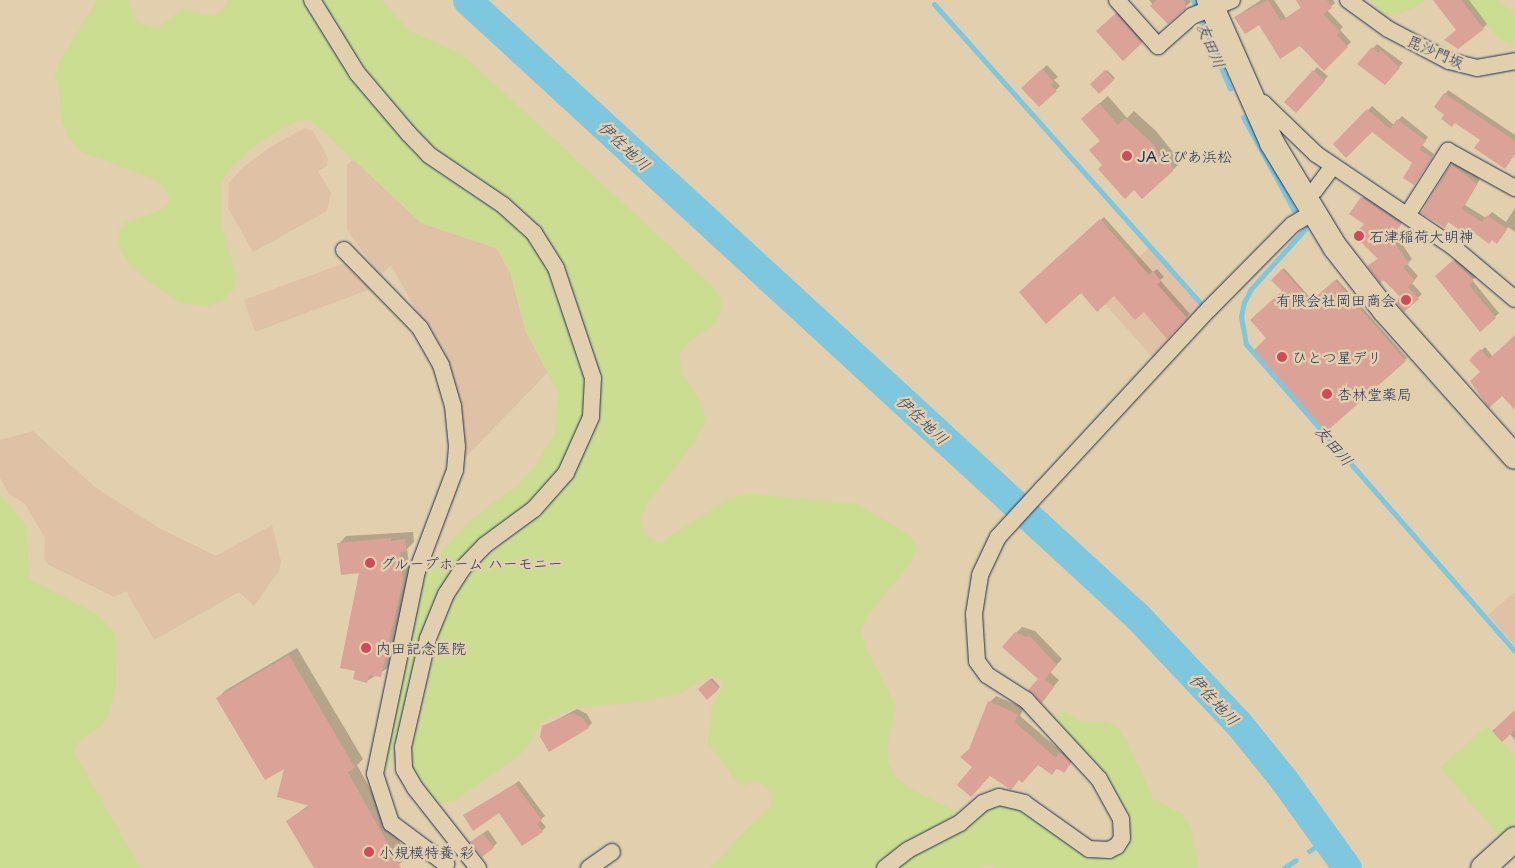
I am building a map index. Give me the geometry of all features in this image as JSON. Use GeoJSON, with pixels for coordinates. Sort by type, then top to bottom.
{"type":"FeatureCollection","features":[{"type":"Feature","properties":{"kind":"street"},"geometry":{"type":"LineString","coordinates":[[312,0],[357,73],[408,134],[429,155],[519,218],[538,238],[556,268],[593,378],[591,417],[566,473],[534,509],[485,545],[464,568],[446,594],[428,638],[403,747],[404,769],[415,788],[478,868]]}},
{"type":"Feature","properties":{"kind":"street"},"geometry":{"type":"LineString","coordinates":[[1117,0],[1158,46],[1210,7],[1254,107],[1308,205],[1385,311],[1515,457]]}},
{"type":"Feature","properties":{"kind":"street","name":"毘沙門坂"},"geometry":{"type":"LineString","coordinates":[[1348,0],[1388,29],[1463,66],[1491,68],[1515,61]]}},
{"type":"Feature","properties":{"kind":"street"},"geometry":{"type":"LineString","coordinates":[[1254,107],[1263,103],[1299,140],[1333,166],[1408,214],[1452,246],[1515,299]]}},
{"type":"Feature","properties":{"kind":"street"},"geometry":{"type":"LineString","coordinates":[[1408,214],[1448,152],[1515,188]]}},
{"type":"Feature","properties":{"kind":"street"},"geometry":{"type":"LineString","coordinates":[[886,868],[908,850],[960,823],[984,803],[999,797],[1024,803],[1089,849],[1109,850],[1117,846],[1122,838],[1123,829],[1115,805],[1090,768],[1020,695],[987,675],[977,661],[974,633],[976,594],[986,557],[1000,535],[1044,487],[1209,309],[1292,225],[1308,205],[1315,190],[1333,166]]}},
{"type":"Feature","properties":{"kind":"street"},"geometry":{"type":"LineString","coordinates":[[344,250],[420,328],[441,365],[453,406],[457,447],[455,470],[417,571],[375,774],[391,823],[442,866],[466,852]]}},
{"type":"Feature","properties":{"kind":"street"},"geometry":{"type":"LineString","coordinates":[[1483,868],[1515,839]]}},
{"type":"Feature","properties":{"kind":"street"},"geometry":{"type":"LineString","coordinates":[[589,868],[612,852]]}},
{"type":"Feature","properties":{"kind":"shaded area"},"geometry":{"type":"Polygon","coordinates":[[[305,128],[313,131],[328,158],[327,166],[318,171],[331,193],[327,211],[253,252],[228,208],[229,183],[241,169],[270,147],[305,128]]]}},
{"type":"Feature","properties":{"kind":"shaded area"},"geometry":{"type":"Polygon","coordinates":[[[354,158],[421,223],[496,248],[510,272],[526,332],[548,372],[463,460],[448,367],[391,265],[380,276],[347,230],[347,165],[354,158]]]}},
{"type":"Feature","properties":{"kind":"shaded area"},"geometry":{"type":"Polygon","coordinates":[[[1149,248],[1203,308],[1155,360],[1097,295],[1149,248]]]}},
{"type":"Feature","properties":{"kind":"shaded area"},"geometry":{"type":"Polygon","coordinates":[[[350,261],[376,287],[255,332],[244,300],[350,261]]]}},
{"type":"Feature","properties":{"kind":"shaded area"},"geometry":{"type":"Polygon","coordinates":[[[33,431],[95,487],[159,528],[216,556],[272,525],[281,561],[279,571],[254,606],[239,592],[154,640],[126,591],[114,597],[47,564],[44,558],[45,538],[25,504],[9,494],[0,478],[0,440],[33,431]]]}},
{"type":"Feature","properties":{"kind":"shaded area"},"geometry":{"type":"Polygon","coordinates":[[[1515,592],[1515,646],[1488,615],[1515,592]]]}},
{"type":"Feature","properties":{"kind":"green space"},"geometry":{"type":"Polygon","coordinates":[[[98,0],[130,0],[131,13],[136,20],[148,27],[158,28],[182,9],[214,16],[225,7],[228,0],[302,0],[351,78],[402,139],[423,161],[514,224],[527,238],[548,271],[584,380],[583,415],[567,455],[550,481],[528,503],[468,551],[439,590],[420,636],[388,771],[384,767],[426,570],[467,523],[515,487],[534,468],[555,433],[558,393],[526,332],[510,272],[496,248],[421,223],[311,120],[293,122],[250,149],[230,168],[221,182],[221,223],[236,275],[234,289],[223,300],[208,306],[181,303],[157,288],[127,262],[117,243],[119,229],[128,221],[160,211],[170,199],[164,187],[152,178],[82,152],[68,137],[61,117],[60,93],[54,76],[59,61],[98,0]]]}},
{"type":"Feature","properties":{"kind":"green space"},"geometry":{"type":"Polygon","coordinates":[[[321,0],[381,0],[411,32],[462,54],[712,286],[721,299],[721,313],[713,325],[690,341],[679,355],[682,373],[698,398],[706,419],[697,439],[648,502],[641,519],[644,535],[661,543],[728,499],[748,494],[857,504],[909,535],[915,544],[916,553],[867,617],[861,631],[866,648],[896,707],[887,746],[888,762],[896,778],[909,788],[961,814],[1014,804],[1077,849],[1127,840],[1058,723],[1058,714],[1063,710],[1079,722],[1108,722],[1119,730],[1129,746],[1153,799],[1182,814],[1191,828],[1198,868],[996,868],[987,864],[979,868],[710,868],[770,807],[774,796],[767,787],[757,781],[744,786],[737,782],[708,743],[711,710],[724,683],[712,675],[680,693],[639,702],[576,708],[549,718],[539,726],[527,748],[520,755],[454,801],[440,804],[416,775],[411,758],[441,626],[453,599],[480,562],[539,516],[573,478],[599,419],[601,377],[563,265],[540,227],[508,198],[434,148],[414,128],[364,68],[321,0]]]}},
{"type":"Feature","properties":{"kind":"green space"},"geometry":{"type":"Polygon","coordinates":[[[1371,0],[1426,0],[1414,8],[1393,15],[1383,13],[1371,0]]]}},
{"type":"Feature","properties":{"kind":"green space"},"geometry":{"type":"Polygon","coordinates":[[[1467,0],[1497,0],[1515,14],[1515,45],[1499,39],[1467,0]]]}},
{"type":"Feature","properties":{"kind":"green space"},"geometry":{"type":"Polygon","coordinates":[[[0,495],[26,525],[29,579],[100,616],[115,635],[116,688],[110,711],[100,727],[78,742],[73,751],[140,868],[0,868],[0,495]]]}},
{"type":"Feature","properties":{"kind":"green space"},"geometry":{"type":"Polygon","coordinates":[[[1487,726],[1515,757],[1515,828],[1503,839],[1440,768],[1487,726]]]}},
{"type":"Feature","properties":{"kind":"building"},"geometry":{"type":"Polygon","coordinates":[[[1157,0],[1184,0],[1186,8],[1168,24],[1150,6],[1157,0]]]}},
{"type":"Feature","properties":{"kind":"building"},"geometry":{"type":"Polygon","coordinates":[[[1268,0],[1281,21],[1301,8],[1296,0],[1327,0],[1332,8],[1323,14],[1340,32],[1337,35],[1348,47],[1324,71],[1300,46],[1280,59],[1259,25],[1245,34],[1234,17],[1268,0]]]}},
{"type":"Feature","properties":{"kind":"building"},"geometry":{"type":"Polygon","coordinates":[[[1433,0],[1461,0],[1484,29],[1458,49],[1444,40],[1456,30],[1433,0]]]}},
{"type":"Feature","properties":{"kind":"building"},"geometry":{"type":"Polygon","coordinates":[[[1116,13],[1142,43],[1123,61],[1096,31],[1116,13]]]}},
{"type":"Feature","properties":{"kind":"building"},"geometry":{"type":"Polygon","coordinates":[[[1372,47],[1378,53],[1381,50],[1400,68],[1385,85],[1357,64],[1372,47]]]}},
{"type":"Feature","properties":{"kind":"building"},"geometry":{"type":"Polygon","coordinates":[[[1042,69],[1054,82],[1051,85],[1057,91],[1039,107],[1021,88],[1042,69]]]}},
{"type":"Feature","properties":{"kind":"building"},"geometry":{"type":"Polygon","coordinates":[[[1105,70],[1114,80],[1099,94],[1090,84],[1105,70]]]}},
{"type":"Feature","properties":{"kind":"building"},"geometry":{"type":"Polygon","coordinates":[[[1313,70],[1325,81],[1296,113],[1284,102],[1313,70]]]}},
{"type":"Feature","properties":{"kind":"building"},"geometry":{"type":"Polygon","coordinates":[[[1444,93],[1515,141],[1515,154],[1505,169],[1474,148],[1480,140],[1455,123],[1452,127],[1441,119],[1444,115],[1434,107],[1444,93]]]}},
{"type":"Feature","properties":{"kind":"building","name":"JAとぴあ浜松"},"geometry":{"type":"Polygon","coordinates":[[[1099,103],[1118,125],[1125,118],[1154,145],[1162,160],[1172,165],[1173,171],[1142,199],[1134,190],[1125,199],[1098,169],[1102,165],[1089,150],[1100,141],[1081,119],[1099,103]]]}},
{"type":"Feature","properties":{"kind":"building"},"geometry":{"type":"Polygon","coordinates":[[[1367,109],[1390,129],[1397,119],[1426,141],[1419,149],[1432,158],[1414,185],[1403,178],[1412,163],[1372,132],[1346,158],[1333,144],[1367,109]]]}},
{"type":"Feature","properties":{"kind":"building"},"geometry":{"type":"Polygon","coordinates":[[[1451,164],[1477,184],[1462,209],[1482,222],[1487,215],[1507,229],[1497,244],[1492,240],[1489,244],[1472,231],[1469,236],[1448,222],[1445,228],[1421,213],[1451,164]]]}},
{"type":"Feature","properties":{"kind":"building"},"geometry":{"type":"Polygon","coordinates":[[[1361,197],[1401,224],[1392,238],[1409,264],[1403,267],[1415,281],[1408,287],[1419,299],[1404,312],[1395,301],[1400,297],[1384,280],[1380,283],[1367,266],[1378,259],[1354,235],[1364,224],[1349,214],[1361,197]]]}},
{"type":"Feature","properties":{"kind":"building"},"geometry":{"type":"Polygon","coordinates":[[[1100,219],[1149,275],[1153,271],[1161,281],[1157,284],[1187,318],[1167,339],[1144,312],[1135,320],[1114,296],[1097,312],[1081,293],[1046,324],[1019,292],[1100,219]]]}},
{"type":"Feature","properties":{"kind":"building"},"geometry":{"type":"Polygon","coordinates":[[[1453,260],[1474,281],[1469,285],[1496,318],[1480,332],[1435,276],[1453,260]]]}},
{"type":"Feature","properties":{"kind":"building"},"geometry":{"type":"Polygon","coordinates":[[[1282,269],[1311,301],[1335,280],[1406,361],[1326,432],[1254,350],[1266,338],[1250,320],[1282,291],[1271,280],[1282,269]]]}},
{"type":"Feature","properties":{"kind":"building"},"geometry":{"type":"Polygon","coordinates":[[[1515,335],[1515,410],[1502,396],[1489,408],[1470,381],[1480,372],[1469,360],[1480,349],[1489,359],[1515,335]]]}},
{"type":"Feature","properties":{"kind":"building"},"geometry":{"type":"Polygon","coordinates":[[[391,538],[391,541],[405,539],[407,551],[400,552],[403,580],[381,677],[369,675],[367,683],[353,679],[355,671],[340,668],[359,573],[341,575],[337,543],[391,538]]]}},
{"type":"Feature","properties":{"kind":"building"},"geometry":{"type":"Polygon","coordinates":[[[1015,632],[1026,637],[1029,635],[1057,665],[1045,679],[1054,687],[1042,703],[1028,690],[1038,679],[1002,647],[1015,632]]]}},
{"type":"Feature","properties":{"kind":"building"},"geometry":{"type":"Polygon","coordinates":[[[289,655],[355,768],[348,772],[401,868],[314,868],[286,821],[310,806],[277,797],[284,769],[265,780],[216,698],[289,655]]]}},
{"type":"Feature","properties":{"kind":"building"},"geometry":{"type":"Polygon","coordinates":[[[710,679],[719,689],[707,700],[698,689],[710,679]]]}},
{"type":"Feature","properties":{"kind":"building"},"geometry":{"type":"Polygon","coordinates":[[[988,701],[1018,714],[1015,722],[1056,758],[1059,752],[1063,755],[1071,763],[1064,773],[1057,768],[1052,775],[1038,765],[1022,783],[1019,780],[1011,790],[990,776],[971,797],[957,785],[972,767],[960,757],[969,749],[988,701]]]}},
{"type":"Feature","properties":{"kind":"building"},"geometry":{"type":"Polygon","coordinates":[[[1515,710],[1515,730],[1502,742],[1492,731],[1515,710]]]}},
{"type":"Feature","properties":{"kind":"building"},"geometry":{"type":"Polygon","coordinates":[[[573,713],[583,718],[589,728],[549,752],[540,737],[542,726],[573,713]]]}},
{"type":"Feature","properties":{"kind":"building"},"geometry":{"type":"Polygon","coordinates":[[[515,784],[542,820],[537,824],[543,832],[522,846],[499,813],[473,831],[463,815],[515,784]]]}},
{"type":"Feature","properties":{"kind":"building"},"geometry":{"type":"Polygon","coordinates":[[[483,833],[494,848],[482,857],[470,842],[483,833]]]}},
{"type":"Feature","properties":{"kind":"waterway","name":"伊佐地川"},"geometry":{"type":"LineString","coordinates":[[467,0],[1137,616],[1238,723],[1284,780],[1347,868]]}},
{"type":"Feature","properties":{"kind":"waterway","name":"友田川"},"geometry":{"type":"LineString","coordinates":[[1193,0],[1230,89]]}},
{"type":"Feature","properties":{"kind":"waterway"},"geometry":{"type":"LineString","coordinates":[[934,4],[1202,305]]}},
{"type":"Feature","properties":{"kind":"waterway","name":"友田川"},"geometry":{"type":"LineString","coordinates":[[1243,117],[1294,210]]}},
{"type":"Feature","properties":{"kind":"waterway","name":"友田川"},"geometry":{"type":"LineString","coordinates":[[1305,229],[1251,289],[1244,302],[1241,316],[1246,344],[1515,651]]}},
{"type":"Feature","properties":{"kind":"waterway"},"geometry":{"type":"LineString","coordinates":[[1309,851],[1328,839]]}},
{"type":"Feature","properties":{"kind":"waterway"},"geometry":{"type":"LineString","coordinates":[[1284,868],[1296,860]]}},
{"type":"Feature","properties":{"kind":"place","name":"JAとぴあ浜松"},"geometry":{"type":"Point","coordinates":[1127,156]}},
{"type":"Feature","properties":{"kind":"place","name":"石津稲荷大明神"},"geometry":{"type":"Point","coordinates":[1359,236]}},
{"type":"Feature","properties":{"kind":"place","name":"有限会社岡田商会"},"geometry":{"type":"Point","coordinates":[1406,300]}},
{"type":"Feature","properties":{"kind":"place","name":"ひとつ星デリ"},"geometry":{"type":"Point","coordinates":[1282,357]}},
{"type":"Feature","properties":{"kind":"place","name":"杏林堂薬局"},"geometry":{"type":"Point","coordinates":[1327,394]}},
{"type":"Feature","properties":{"kind":"place","name":"グループホーム ハーモニー"},"geometry":{"type":"Point","coordinates":[370,563]}},
{"type":"Feature","properties":{"kind":"place","name":"内田記念医院"},"geometry":{"type":"Point","coordinates":[366,648]}},
{"type":"Feature","properties":{"kind":"place","name":"小規模特養 彩"},"geometry":{"type":"Point","coordinates":[369,852]}}]}
